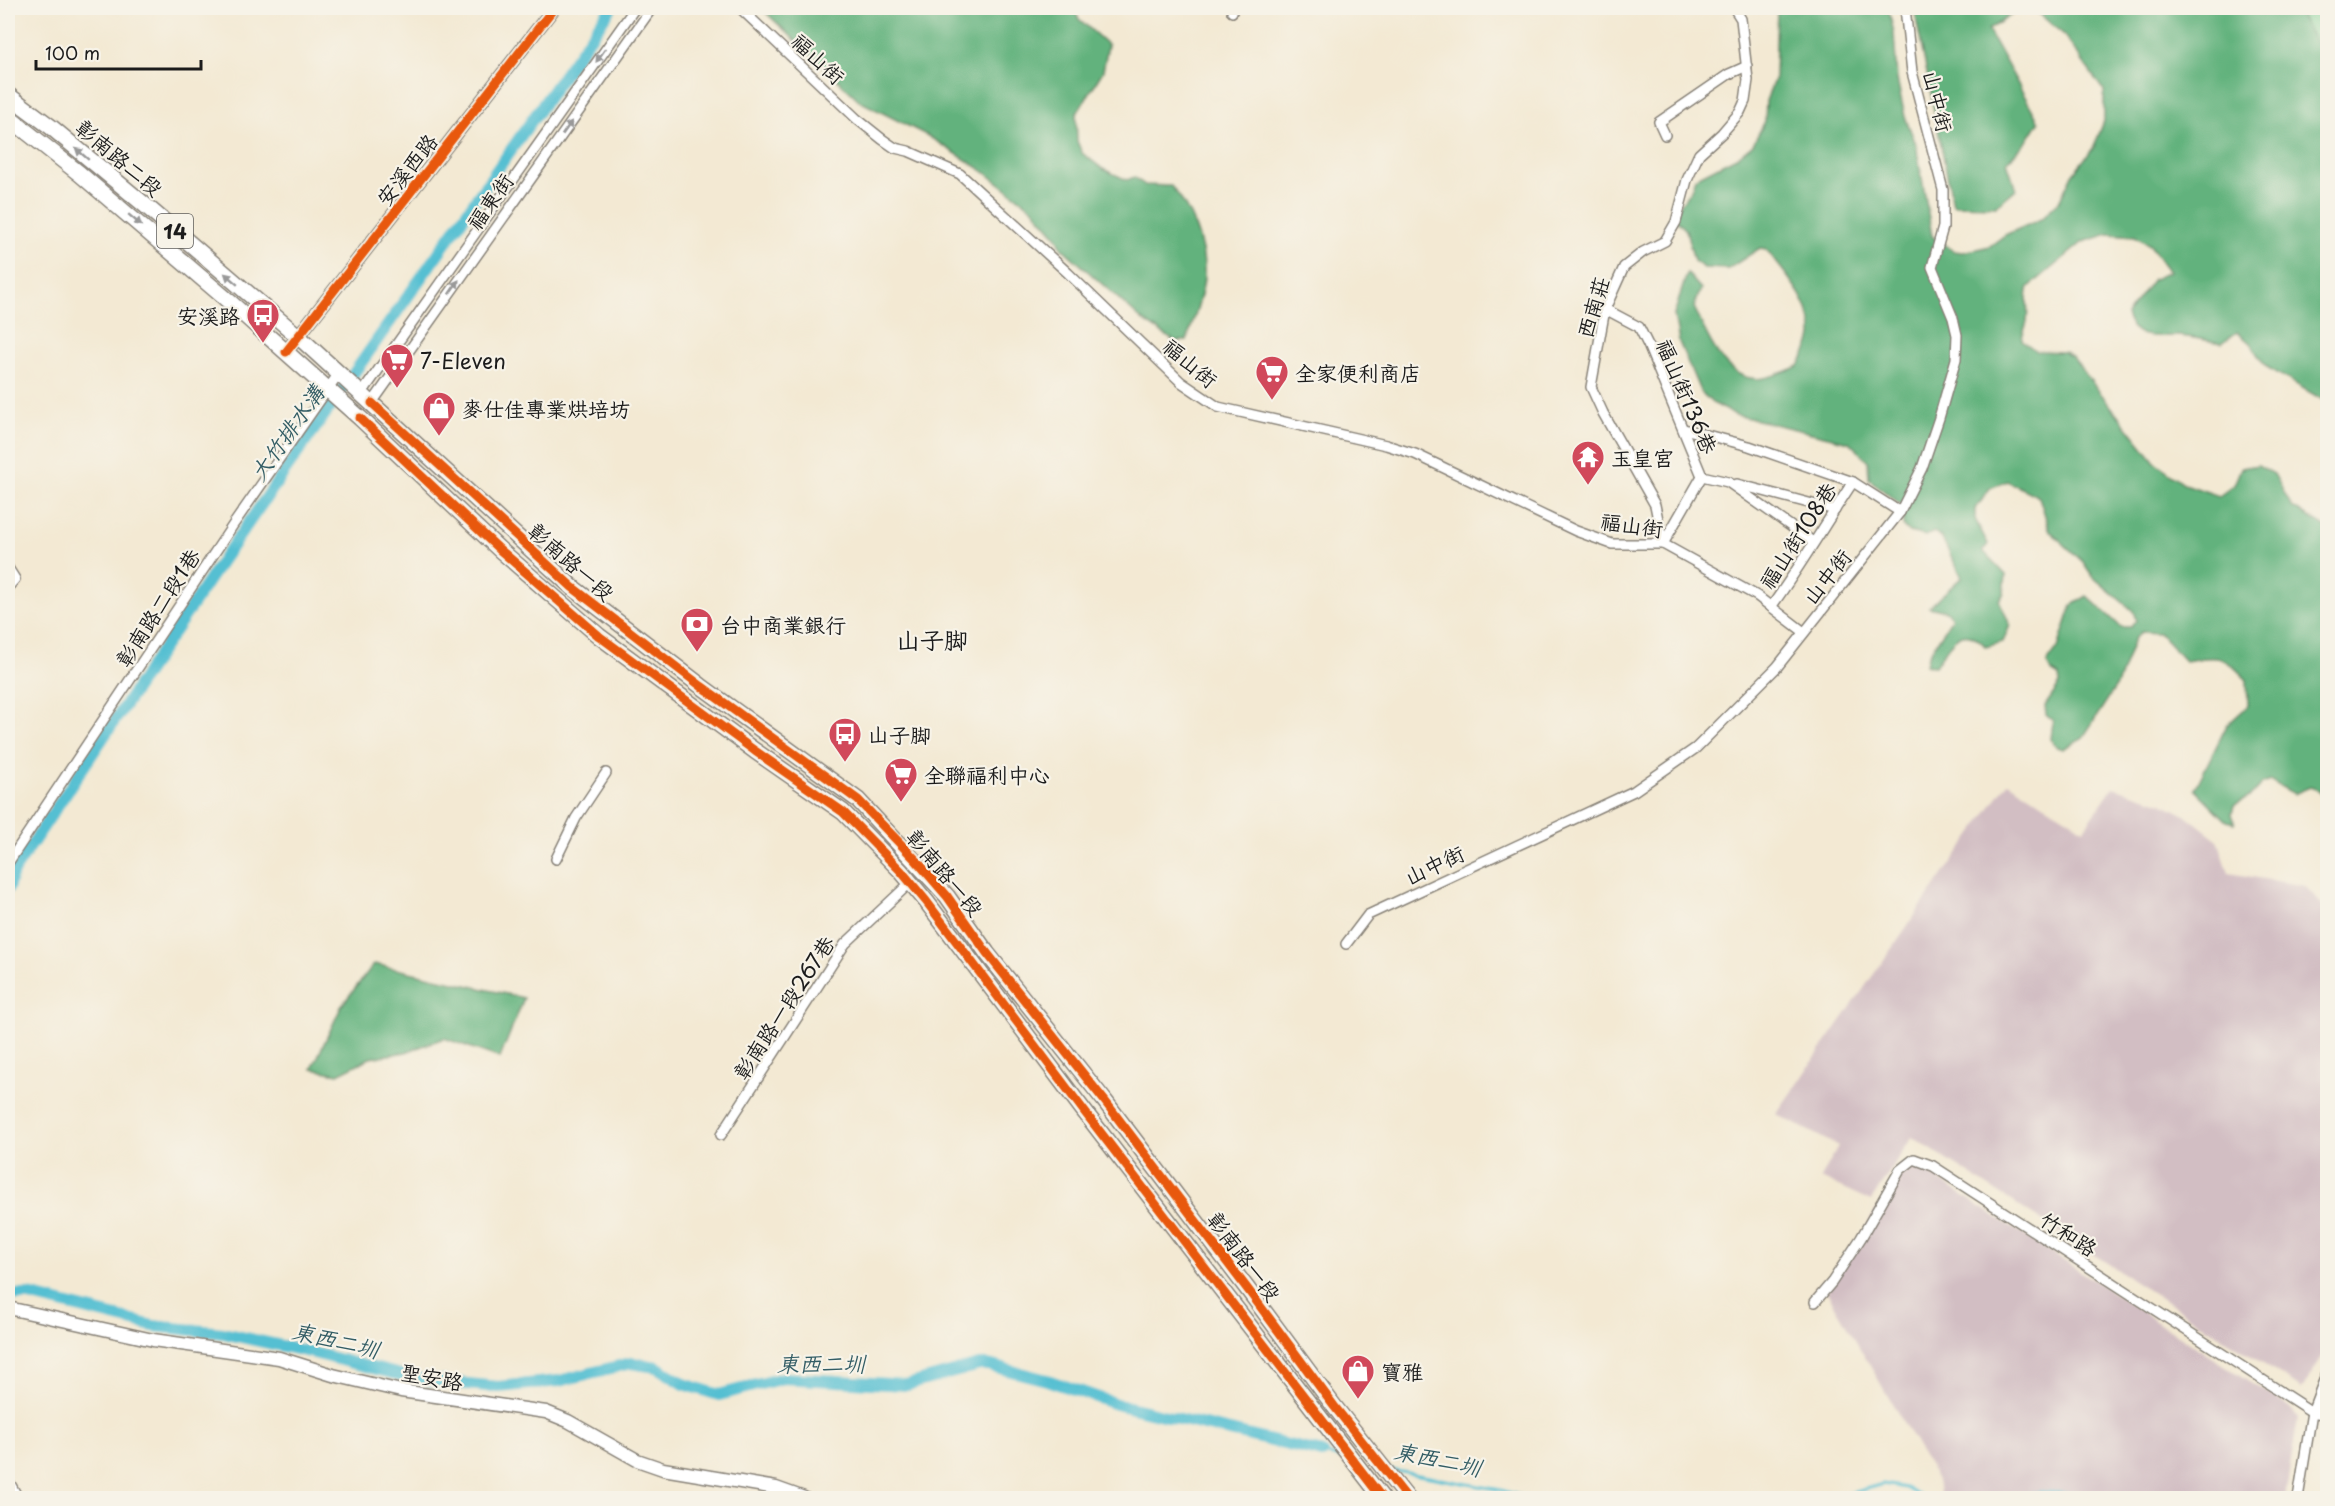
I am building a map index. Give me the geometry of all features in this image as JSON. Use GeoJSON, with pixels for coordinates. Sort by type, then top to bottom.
{"type":"FeatureCollection","features":[{"type":"Feature","properties":{"kind":"main road","name":"彰南路二段"},"geometry":{"type":"LineString","coordinates":[[8,95],[51,127],[339,373]]}},
{"type":"Feature","properties":{"kind":"main road","name":"彰南路二段"},"geometry":{"type":"LineString","coordinates":[[8,117],[80,174],[327,388]]}},
{"type":"Feature","properties":{"kind":"main road","name":"14"},"geometry":{"type":"LineString","coordinates":[[339,373],[367,398]]}},
{"type":"Feature","properties":{"kind":"main road","name":"14"},"geometry":{"type":"LineString","coordinates":[[327,388],[360,418]]}},
{"type":"Feature","properties":{"kind":"main road"},"geometry":{"type":"LineString","coordinates":[[347,406],[367,398]]}},
{"type":"Feature","properties":{"kind":"main road","name":"福東街"},"geometry":{"type":"LineString","coordinates":[[360,418],[367,398]]}},
{"type":"Feature","properties":{"kind":"main road","name":"彰南路一段"},"geometry":{"type":"LineString","coordinates":[[367,398],[572,587],[701,686],[858,800],[915,859],[947,896],[987,953],[1112,1110],[1334,1406],[1407,1498]]}},
{"type":"Feature","properties":{"kind":"main road","name":"彰南路一段"},"geometry":{"type":"LineString","coordinates":[[360,418],[499,549],[599,636],[747,745],[843,812],[911,882],[1382,1498]]}},
{"type":"Feature","properties":{"kind":"street","name":"安溪西路"},"geometry":{"type":"LineString","coordinates":[[286,352],[554,8]]}},
{"type":"Feature","properties":{"kind":"street","name":"福東街"},"geometry":{"type":"LineString","coordinates":[[367,398],[397,343],[635,8]]}},
{"type":"Feature","properties":{"kind":"street","name":"福東街"},"geometry":{"type":"LineString","coordinates":[[367,398],[408,351],[652,8]]}},
{"type":"Feature","properties":{"kind":"street","name":"福山街"},"geometry":{"type":"LineString","coordinates":[[740,8],[882,139],[895,148],[908,151],[960,174],[1182,382],[1218,407],[1386,445],[1415,454],[1576,531],[1612,544],[1663,544],[1757,596],[1804,632]]}},
{"type":"Feature","properties":{"kind":"street","name":"西南莊"},"geometry":{"type":"LineString","coordinates":[[1663,544],[1655,505],[1603,413],[1591,387],[1605,309],[1624,267],[1643,252],[1665,241],[1676,222],[1687,180],[1699,154],[1722,133],[1740,112],[1745,101],[1747,66],[1741,19],[1734,8]]}},
{"type":"Feature","properties":{"kind":"street","name":"山中街"},"geometry":{"type":"LineString","coordinates":[[1346,944],[1368,915],[1634,791],[1696,748],[1777,667],[1900,512],[1922,468],[1956,359],[1957,335],[1953,318],[1932,267],[1942,228],[1943,190],[1912,72],[1905,8]]}},
{"type":"Feature","properties":{"kind":"street"},"geometry":{"type":"LineString","coordinates":[[1665,135],[1659,122],[1730,74],[1747,66]]}},
{"type":"Feature","properties":{"kind":"street"},"geometry":{"type":"LineString","coordinates":[[518,172],[529,181]]}},
{"type":"Feature","properties":{"kind":"street"},"geometry":{"type":"LineString","coordinates":[[465,247],[476,255]]}},
{"type":"Feature","properties":{"kind":"street"},"geometry":{"type":"LineString","coordinates":[[422,308],[433,316]]}},
{"type":"Feature","properties":{"kind":"street","name":"福山街136巷"},"geometry":{"type":"LineString","coordinates":[[1605,309],[1638,327],[1648,345],[1702,476],[1663,544]]}},
{"type":"Feature","properties":{"kind":"street"},"geometry":{"type":"LineString","coordinates":[[397,343],[408,351]]}},
{"type":"Feature","properties":{"kind":"street","name":"彰南路二段1巷"},"geometry":{"type":"LineString","coordinates":[[8,862],[233,525],[339,373]]}},
{"type":"Feature","properties":{"kind":"street"},"geometry":{"type":"LineString","coordinates":[[1684,429],[1749,446],[1853,482],[1900,512]]}},
{"type":"Feature","properties":{"kind":"street"},"geometry":{"type":"LineString","coordinates":[[1702,476],[1835,510]]}},
{"type":"Feature","properties":{"kind":"street"},"geometry":{"type":"LineString","coordinates":[[1728,482],[1813,542]]}},
{"type":"Feature","properties":{"kind":"street","name":"福山街108巷"},"geometry":{"type":"LineString","coordinates":[[1771,607],[1794,576],[1813,542],[1853,482]]}},
{"type":"Feature","properties":{"kind":"street"},"geometry":{"type":"LineString","coordinates":[[8,568],[15,579],[8,587]]}},
{"type":"Feature","properties":{"kind":"street"},"geometry":{"type":"LineString","coordinates":[[556,859],[576,819],[606,773]]}},
{"type":"Feature","properties":{"kind":"street","name":"彰南路一段267巷"},"geometry":{"type":"LineString","coordinates":[[721,1135],[845,944],[911,882]]}},
{"type":"Feature","properties":{"kind":"street","name":"竹和路"},"geometry":{"type":"LineString","coordinates":[[1815,1302],[1861,1238],[1900,1170],[1914,1159],[1933,1166],[2312,1412]]}},
{"type":"Feature","properties":{"kind":"street","name":"聖安路"},"geometry":{"type":"LineString","coordinates":[[8,1308],[153,1340],[279,1358],[333,1375],[401,1391],[546,1412],[568,1421],[637,1460],[663,1469],[776,1488],[804,1498]]}},
{"type":"Feature","properties":{"kind":"street"},"geometry":{"type":"LineString","coordinates":[[2298,1496],[2312,1412],[2328,1370]]}},
{"type":"Feature","properties":{"kind":"street"},"geometry":{"type":"LineString","coordinates":[[2312,1412],[2328,1415]]}},
{"type":"Feature","properties":{"kind":"street"},"geometry":{"type":"LineString","coordinates":[[8,1480],[18,1498]]}},
{"type":"Feature","properties":{"kind":"shaded area"},"geometry":{"type":"Polygon","coordinates":[[[2008,782],[2084,829],[2113,787],[2160,802],[2187,816],[2218,840],[2229,873],[2305,886],[2327,910],[2327,1349],[2302,1389],[1912,1137],[1871,1201],[1821,1178],[1838,1146],[1776,1114],[2008,782]]]}},
{"type":"Feature","properties":{"kind":"shaded area"},"geometry":{"type":"Polygon","coordinates":[[[1913,1163],[2292,1409],[2298,1418],[2285,1498],[1940,1498],[1937,1480],[1827,1292],[1900,1170],[1913,1163]]]}},
{"type":"Feature","properties":{"kind":"green space"},"geometry":{"type":"Polygon","coordinates":[[[761,8],[1073,8],[1079,19],[1108,45],[1103,71],[1076,115],[1077,141],[1082,153],[1103,169],[1127,180],[1134,177],[1145,185],[1171,186],[1185,205],[1196,228],[1200,240],[1204,277],[1200,301],[1187,341],[1174,341],[1142,320],[1062,248],[1057,237],[1032,208],[982,170],[928,136],[861,102],[761,8]]]}},
{"type":"Feature","properties":{"kind":"green space"},"geometry":{"type":"Polygon","coordinates":[[[1777,8],[1888,8],[1894,32],[1897,79],[1905,117],[1916,144],[1932,236],[1954,251],[1963,252],[1990,246],[2005,235],[2041,219],[2060,200],[2072,175],[2094,147],[2104,121],[2104,91],[2063,34],[2032,8],[2296,8],[2314,40],[2327,50],[2327,401],[2265,366],[2250,343],[2237,332],[2222,343],[2179,336],[2147,336],[2134,330],[2126,315],[2153,279],[2169,272],[2150,245],[2135,236],[2109,234],[2083,242],[2029,287],[2027,321],[2022,340],[2036,351],[2064,352],[2072,357],[2155,462],[2185,484],[2219,496],[2234,485],[2241,468],[2258,465],[2274,474],[2292,507],[2327,528],[2327,801],[2318,790],[2310,787],[2294,794],[2271,781],[2262,784],[2250,797],[2234,805],[2232,814],[2235,823],[2227,821],[2195,789],[2227,725],[2248,706],[2247,680],[2226,661],[2220,659],[2185,661],[2159,633],[2141,632],[2134,639],[2117,685],[2082,739],[2063,749],[2055,746],[2051,739],[2053,721],[2046,715],[2045,706],[2060,684],[2059,676],[2051,671],[2047,663],[2058,648],[2072,605],[2087,596],[2121,627],[2131,627],[2136,620],[2133,611],[2093,577],[2083,562],[2050,531],[2039,497],[2007,481],[1990,488],[1975,510],[1975,519],[1988,544],[1983,551],[2006,575],[2004,593],[1999,600],[2010,625],[2003,642],[1986,647],[1977,639],[1963,635],[1956,638],[1935,666],[1926,665],[1928,656],[1952,618],[1946,611],[1929,607],[1962,577],[1941,537],[1934,532],[1926,536],[1909,532],[1903,526],[1904,507],[1869,479],[1868,461],[1849,442],[1736,415],[1712,403],[1700,391],[1679,342],[1674,315],[1687,273],[1701,289],[1694,307],[1705,331],[1719,356],[1738,374],[1750,378],[1764,378],[1799,366],[1812,336],[1808,312],[1803,300],[1766,249],[1760,248],[1728,269],[1704,268],[1694,261],[1686,230],[1672,216],[1691,190],[1695,178],[1738,156],[1753,144],[1765,121],[1766,101],[1775,77],[1777,8]]]}},
{"type":"Feature","properties":{"kind":"green space"},"geometry":{"type":"Polygon","coordinates":[[[1914,8],[2022,8],[1988,30],[2039,122],[2027,141],[2007,162],[2016,189],[1996,206],[1953,205],[1914,8]]]}},
{"type":"Feature","properties":{"kind":"green space"},"geometry":{"type":"Polygon","coordinates":[[[2296,8],[2327,8],[2327,50],[2314,40],[2296,8]]]}},
{"type":"Feature","properties":{"kind":"green space"},"geometry":{"type":"Polygon","coordinates":[[[374,964],[524,998],[500,1058],[444,1038],[406,1052],[370,1058],[338,1074],[312,1069],[342,1005],[374,964]]]}},
{"type":"Feature","properties":{"kind":"waterway","name":"大竹排水溝"},"geometry":{"type":"LineString","coordinates":[[8,888],[13,872],[223,559],[611,8]]}},
{"type":"Feature","properties":{"kind":"waterway","name":"東西二圳"},"geometry":{"type":"LineString","coordinates":[[8,1295],[29,1295],[153,1326],[223,1333],[416,1379],[498,1387],[559,1381],[631,1363],[657,1367],[684,1384],[719,1395],[783,1378],[907,1385],[979,1365],[988,1365],[1047,1380],[1116,1404],[1322,1453]]}},
{"type":"Feature","properties":{"kind":"waterway","name":"東西二圳"},"geometry":{"type":"LineString","coordinates":[[1322,1453],[1344,1459]]}},
{"type":"Feature","properties":{"kind":"waterway","name":"東西二圳"},"geometry":{"type":"LineString","coordinates":[[1391,1470],[1501,1490],[1528,1498]]}},
{"type":"Feature","properties":{"kind":"waterway","name":"東西二圳"},"geometry":{"type":"LineString","coordinates":[[1834,1498],[1883,1484],[1906,1488],[1923,1498]]}},
{"type":"Feature","properties":{"kind":"waterway","name":"東西二圳"},"geometry":{"type":"LineString","coordinates":[[1994,1498],[2041,1492],[2194,1498]]}},
{"type":"Feature","properties":{"kind":"cycle path"},"geometry":{"type":"LineString","coordinates":[[286,352],[554,8]]}},
{"type":"Feature","properties":{"kind":"cycle path"},"geometry":{"type":"LineString","coordinates":[[372,403],[572,587],[701,686],[858,800],[915,859],[947,896],[987,953],[1104,1100],[1334,1406],[1407,1498]]}},
{"type":"Feature","properties":{"kind":"cycle path"},"geometry":{"type":"LineString","coordinates":[[360,418],[499,549],[599,636],[755,751],[843,812],[901,871],[1382,1498]]}},
{"type":"Feature","properties":{"kind":"place","name":"安溪路"},"geometry":{"type":"Point","coordinates":[263,344]}},
{"type":"Feature","properties":{"kind":"place","name":"7-Eleven"},"geometry":{"type":"Point","coordinates":[397,389]}},
{"type":"Feature","properties":{"kind":"place","name":"全家便利商店"},"geometry":{"type":"Point","coordinates":[1272,401]}},
{"type":"Feature","properties":{"kind":"place","name":"麥仕佳專業烘培坊"},"geometry":{"type":"Point","coordinates":[439,437]}},
{"type":"Feature","properties":{"kind":"place","name":"玉皇宮"},"geometry":{"type":"Point","coordinates":[1588,486]}},
{"type":"Feature","properties":{"kind":"place","name":"台中商業銀行"},"geometry":{"type":"Point","coordinates":[697,653]}},
{"type":"Feature","properties":{"kind":"place","name":"山子脚"},"geometry":{"type":"Point","coordinates":[845,763]}},
{"type":"Feature","properties":{"kind":"place","name":"全聯福利中心"},"geometry":{"type":"Point","coordinates":[901,803]}},
{"type":"Feature","properties":{"kind":"place","name":"寶雅"},"geometry":{"type":"Point","coordinates":[1358,1400]}},
{"type":"Feature","properties":{"kind":"district","name":"山子脚"},"geometry":{"type":"Point","coordinates":[932,639]}}]}
